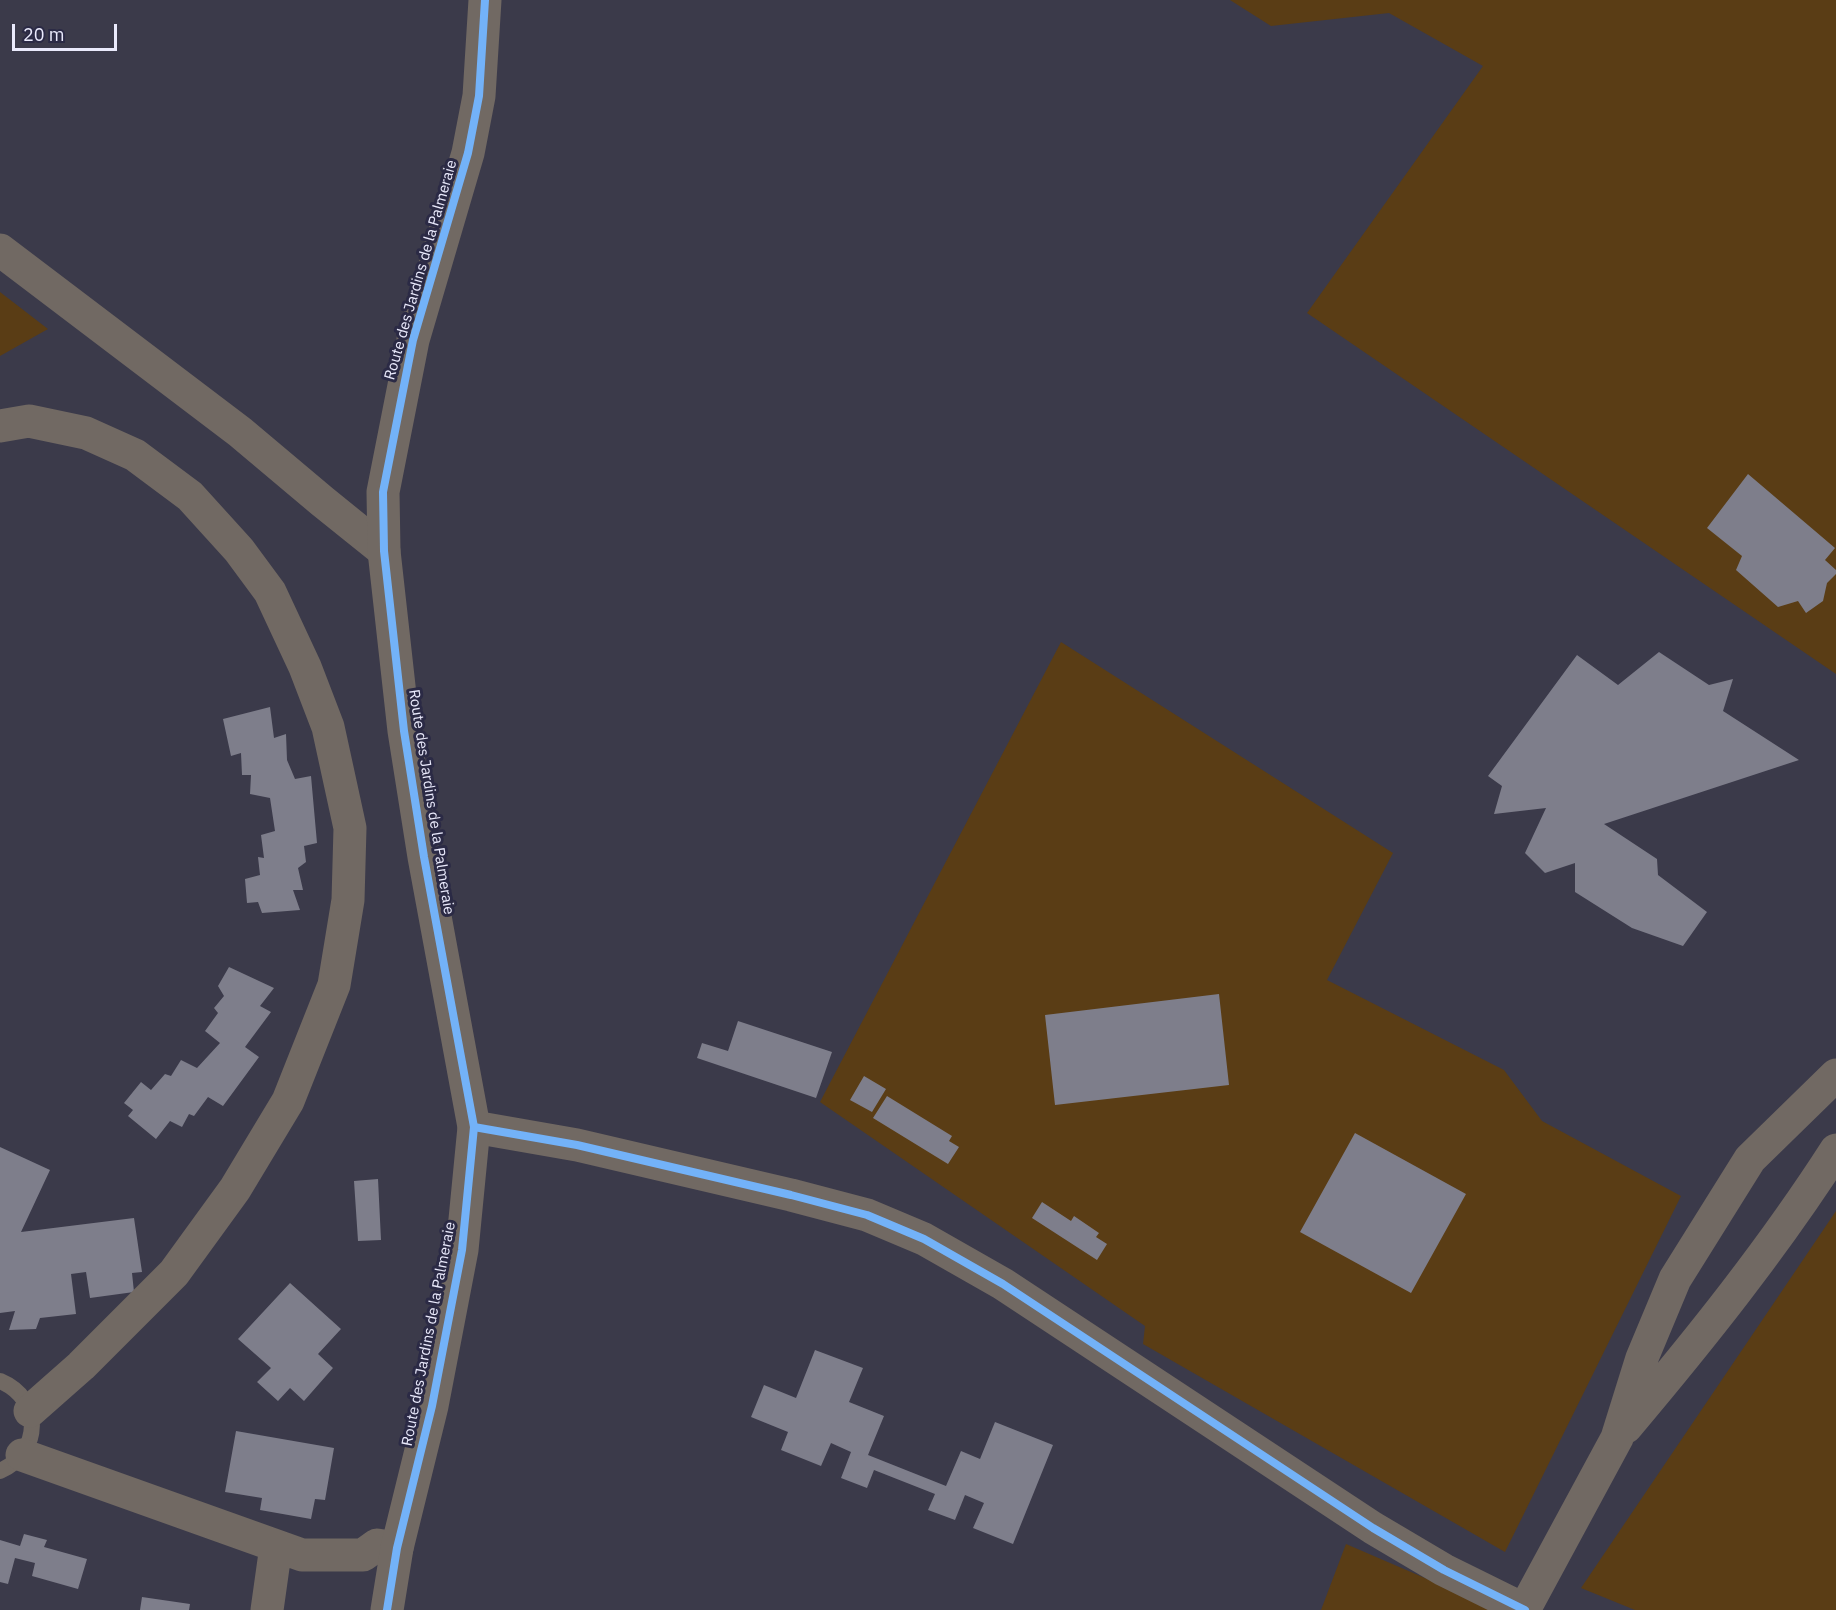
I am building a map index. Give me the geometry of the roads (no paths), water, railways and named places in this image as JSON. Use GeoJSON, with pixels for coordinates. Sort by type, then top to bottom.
{"type":"FeatureCollection","features":[{"type":"Feature","properties":{"kind":"street","name":"Route des Jardins de la Palmeraie"},"geometry":{"type":"LineString","coordinates":[[387,1610],[397,1548],[432,1406],[462,1250],[474,1127],[426,868],[408,754],[384,551],[383,492],[413,340],[468,153],[479,96],[485,0]]}},
{"type":"Feature","properties":{"kind":"street"},"geometry":{"type":"LineString","coordinates":[[0,250],[240,432],[384,551]]}},
{"type":"Feature","properties":{"kind":"street"},"geometry":{"type":"LineString","coordinates":[[0,426],[29,421],[86,433],[135,455],[190,496],[239,550],[270,592],[305,667],[328,727],[350,828],[348,900],[334,985],[288,1101],[235,1189],[174,1273],[81,1366],[30,1411]]}},
{"type":"Feature","properties":{"kind":"street"},"geometry":{"type":"LineString","coordinates":[[474,1127],[577,1145],[790,1195],[867,1215],[924,1239],[1003,1284],[1373,1528],[1444,1570],[1524,1610],[1617,1438],[1642,1358],[1675,1279],[1750,1159],[1836,1075]]}},
{"type":"Feature","properties":{"kind":"street"},"geometry":{"type":"LineString","coordinates":[[1617,1438],[1745,1281],[1798,1208],[1836,1150]]}},
{"type":"Feature","properties":{"kind":"street"},"geometry":{"type":"LineString","coordinates":[[11,1463],[302,1555],[363,1555],[377,1545],[397,1548]]}},
{"type":"Feature","properties":{"kind":"street"},"geometry":{"type":"LineString","coordinates":[[267,1610],[276,1546]]}},
{"type":"Feature","properties":{"kind":"lane"},"geometry":{"type":"LineString","coordinates":[[0,1381],[11,1386],[22,1397],[30,1411],[32,1426],[30,1442],[11,1463]]}}]}
